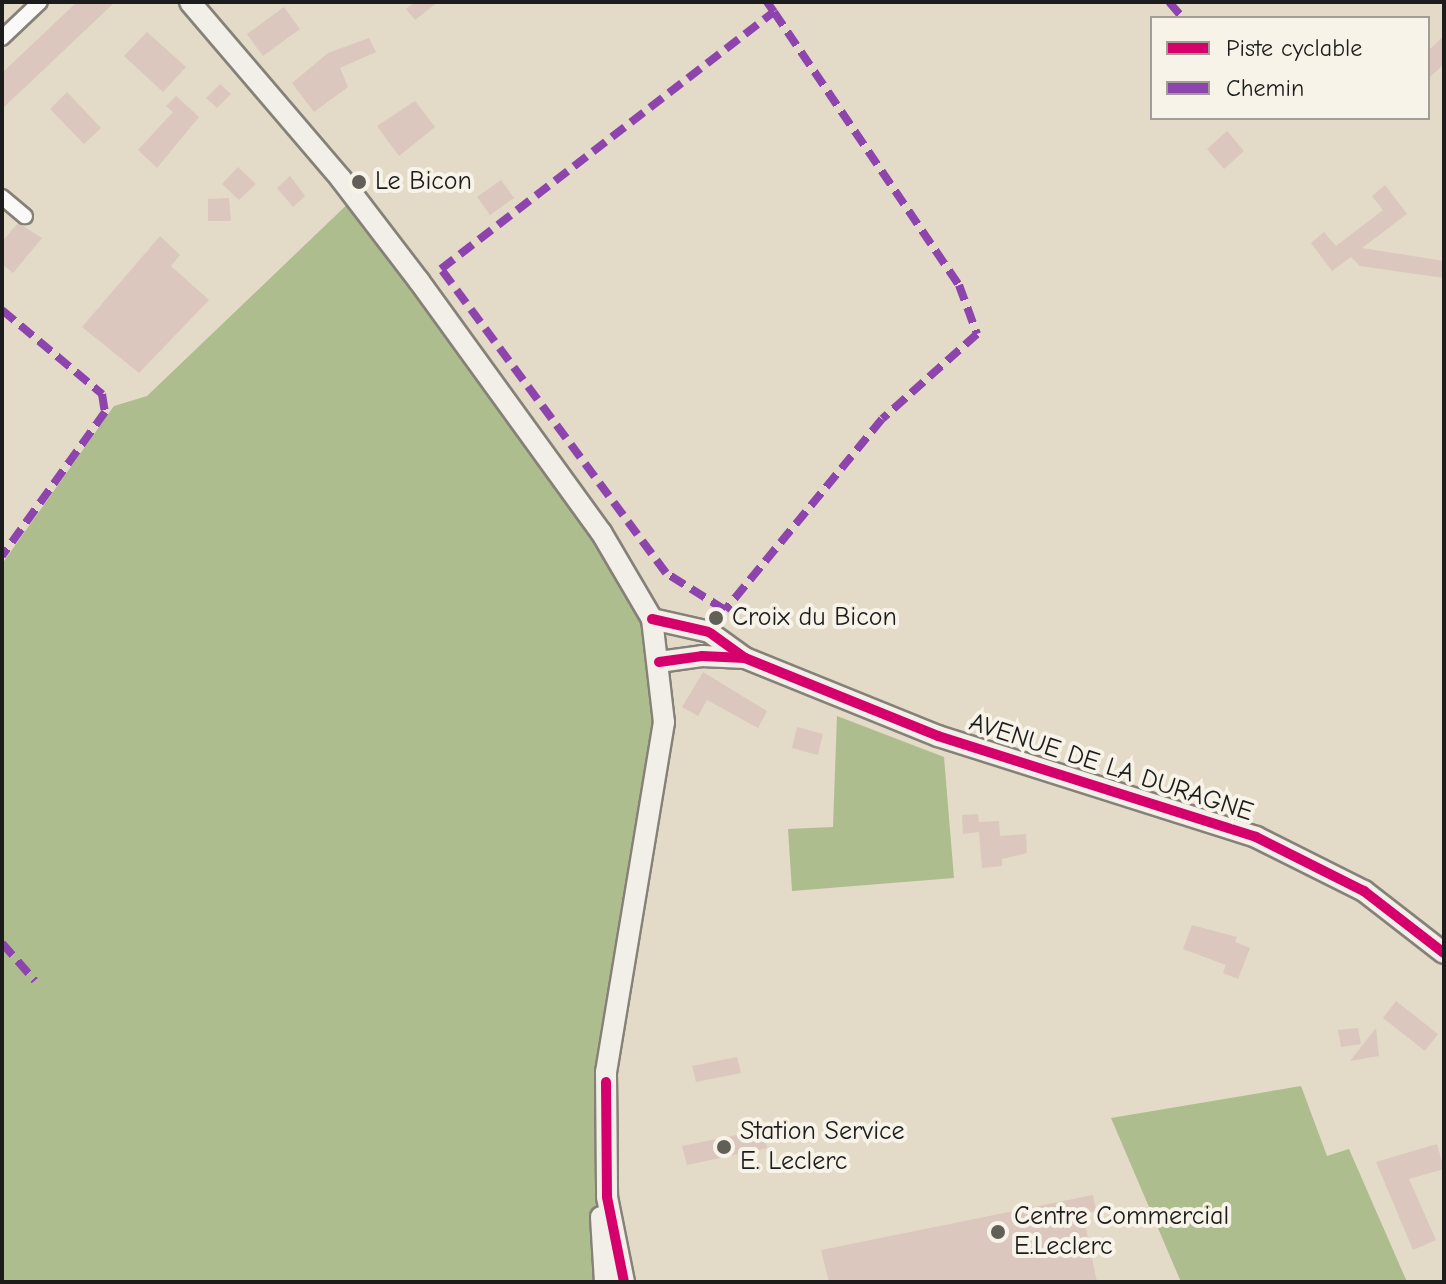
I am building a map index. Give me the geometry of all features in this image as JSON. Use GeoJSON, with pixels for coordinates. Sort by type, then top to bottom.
{"type":"FeatureCollection","features":[{"type":"Feature","properties":{"kind":"main road"},"geometry":{"type":"LineString","coordinates":[[190,2],[278,101],[410,269],[601,532],[652,619],[664,722],[606,1082],[599,1146],[605,1282]]}},
{"type":"Feature","properties":{"kind":"main road","name":"AVENUE DE LA DURAGNE"},"geometry":{"type":"LineString","coordinates":[[652,619],[668,619],[709,632],[745,658],[938,736],[1256,837],[1364,891],[1444,953]]}},
{"type":"Feature","properties":{"kind":"main road","name":"AVENUE DE LA DURAGNE"},"geometry":{"type":"LineString","coordinates":[[659,662],[702,656],[745,658]]}},
{"type":"Feature","properties":{"kind":"main road"},"geometry":{"type":"LineString","coordinates":[[606,1082],[607,1197],[624,1282]]}},
{"type":"Feature","properties":{"kind":"street"},"geometry":{"type":"LineString","coordinates":[[2,38],[40,2]]}},
{"type":"Feature","properties":{"kind":"street"},"geometry":{"type":"LineString","coordinates":[[2,197],[25,216]]}},
{"type":"Feature","properties":{"kind":"green space"},"geometry":{"type":"Polygon","coordinates":[[[355,197],[643,601],[664,722],[606,1072],[624,1282],[2,1282],[2,564],[114,406],[147,396],[355,197]]]}},
{"type":"Feature","properties":{"kind":"green space"},"geometry":{"type":"Polygon","coordinates":[[[837,716],[944,757],[954,878],[792,891],[788,829],[833,827],[837,716]]]}},
{"type":"Feature","properties":{"kind":"green space"},"geometry":{"type":"Polygon","coordinates":[[[1301,1086],[1327,1156],[1349,1149],[1407,1282],[1181,1282],[1111,1118],[1301,1086]]]}},
{"type":"Feature","properties":{"kind":"building"},"geometry":{"type":"Polygon","coordinates":[[[77,2],[115,2],[2,109],[2,73],[77,2]]]}},
{"type":"Feature","properties":{"kind":"building"},"geometry":{"type":"Polygon","coordinates":[[[415,2],[438,2],[415,20],[406,9],[415,2]]]}},
{"type":"Feature","properties":{"kind":"building"},"geometry":{"type":"Polygon","coordinates":[[[284,7],[300,29],[263,56],[247,34],[284,7]]]}},
{"type":"Feature","properties":{"kind":"building"},"geometry":{"type":"Polygon","coordinates":[[[147,32],[186,67],[163,92],[124,56],[147,32]]]}},
{"type":"Feature","properties":{"kind":"building"},"geometry":{"type":"Polygon","coordinates":[[[1444,36],[1444,64],[1430,77],[1430,49],[1444,36]]]}},
{"type":"Feature","properties":{"kind":"building"},"geometry":{"type":"Polygon","coordinates":[[[369,38],[376,52],[340,68],[348,87],[314,112],[292,83],[328,53],[369,38]]]}},
{"type":"Feature","properties":{"kind":"building"},"geometry":{"type":"Polygon","coordinates":[[[220,84],[231,94],[217,108],[206,98],[220,84]]]}},
{"type":"Feature","properties":{"kind":"building"},"geometry":{"type":"Polygon","coordinates":[[[67,92],[101,128],[84,144],[50,109],[67,92]]]}},
{"type":"Feature","properties":{"kind":"building"},"geometry":{"type":"Polygon","coordinates":[[[176,96],[199,117],[157,168],[138,150],[173,112],[166,106],[176,96]]]}},
{"type":"Feature","properties":{"kind":"building"},"geometry":{"type":"Polygon","coordinates":[[[415,101],[435,127],[399,156],[377,126],[415,101]]]}},
{"type":"Feature","properties":{"kind":"building"},"geometry":{"type":"Polygon","coordinates":[[[1227,131],[1244,151],[1224,169],[1207,149],[1227,131]]]}},
{"type":"Feature","properties":{"kind":"building"},"geometry":{"type":"Polygon","coordinates":[[[238,167],[256,184],[239,200],[222,184],[238,167]]]}},
{"type":"Feature","properties":{"kind":"building"},"geometry":{"type":"Polygon","coordinates":[[[290,176],[305,196],[293,207],[277,188],[290,176]]]}},
{"type":"Feature","properties":{"kind":"building"},"geometry":{"type":"Polygon","coordinates":[[[501,180],[514,198],[490,215],[477,197],[501,180]]]}},
{"type":"Feature","properties":{"kind":"building"},"geometry":{"type":"Polygon","coordinates":[[[1385,185],[1407,214],[1362,248],[1444,261],[1444,278],[1360,266],[1351,257],[1332,271],[1311,243],[1324,232],[1336,246],[1383,210],[1372,196],[1385,185]]]}},
{"type":"Feature","properties":{"kind":"building"},"geometry":{"type":"Polygon","coordinates":[[[229,198],[231,221],[208,221],[208,199],[229,198]]]}},
{"type":"Feature","properties":{"kind":"building"},"geometry":{"type":"Polygon","coordinates":[[[18,223],[42,238],[13,273],[2,264],[2,242],[18,223]]]}},
{"type":"Feature","properties":{"kind":"building"},"geometry":{"type":"Polygon","coordinates":[[[160,236],[180,255],[171,266],[209,300],[139,373],[82,327],[160,236]]]}},
{"type":"Feature","properties":{"kind":"building"},"geometry":{"type":"Polygon","coordinates":[[[703,672],[767,711],[758,728],[707,700],[698,716],[682,707],[703,672]]]}},
{"type":"Feature","properties":{"kind":"building"},"geometry":{"type":"Polygon","coordinates":[[[797,727],[823,734],[818,755],[792,748],[797,727]]]}},
{"type":"Feature","properties":{"kind":"building"},"geometry":{"type":"Polygon","coordinates":[[[978,814],[979,822],[999,821],[1000,836],[1026,834],[1027,853],[1002,859],[1002,866],[982,868],[979,832],[963,834],[962,815],[978,814]]]}},
{"type":"Feature","properties":{"kind":"building"},"geometry":{"type":"Polygon","coordinates":[[[1192,925],[1237,937],[1235,942],[1250,948],[1238,979],[1223,973],[1226,965],[1183,949],[1192,925]]]}},
{"type":"Feature","properties":{"kind":"building"},"geometry":{"type":"Polygon","coordinates":[[[1396,1001],[1438,1034],[1425,1051],[1383,1018],[1396,1001]]]}},
{"type":"Feature","properties":{"kind":"building"},"geometry":{"type":"Polygon","coordinates":[[[1358,1028],[1361,1044],[1341,1047],[1338,1030],[1358,1028]]]}},
{"type":"Feature","properties":{"kind":"building"},"geometry":{"type":"Polygon","coordinates":[[[1376,1028],[1379,1056],[1350,1061],[1376,1028]]]}},
{"type":"Feature","properties":{"kind":"building"},"geometry":{"type":"Polygon","coordinates":[[[737,1057],[741,1073],[696,1082],[692,1066],[737,1057]]]}},
{"type":"Feature","properties":{"kind":"building","name":"Station Service E. Leclerc"},"geometry":{"type":"Polygon","coordinates":[[[762,1130],[767,1148],[687,1165],[682,1146],[762,1130]]]}},
{"type":"Feature","properties":{"kind":"building"},"geometry":{"type":"Polygon","coordinates":[[[1437,1144],[1444,1169],[1409,1179],[1436,1240],[1413,1250],[1376,1162],[1437,1144]]]}},
{"type":"Feature","properties":{"kind":"building","name":"Centre Commercial E.Leclerc"},"geometry":{"type":"Polygon","coordinates":[[[1093,1195],[1096,1211],[1083,1214],[1097,1282],[829,1282],[821,1250],[1093,1195]]]}},
{"type":"Feature","properties":{"kind":"marked path"},"geometry":{"type":"LineString","coordinates":[[767,2],[774,12],[959,285],[977,334],[882,419],[725,610],[666,573],[441,269],[774,12]]}},
{"type":"Feature","properties":{"kind":"marked path"},"geometry":{"type":"LineString","coordinates":[[1169,2],[1181,16]]}},
{"type":"Feature","properties":{"kind":"marked path"},"geometry":{"type":"LineString","coordinates":[[2,310],[102,394],[105,412],[2,556]]}},
{"type":"Feature","properties":{"kind":"marked path"},"geometry":{"type":"LineString","coordinates":[[2,943],[35,981]]}},
{"type":"Feature","properties":{"kind":"cycle path"},"geometry":{"type":"LineString","coordinates":[[652,619],[709,632],[745,658]]}},
{"type":"Feature","properties":{"kind":"cycle path"},"geometry":{"type":"LineString","coordinates":[[659,662],[702,656],[745,658],[938,736],[1256,837],[1364,891],[1444,953]]}},
{"type":"Feature","properties":{"kind":"cycle path"},"geometry":{"type":"LineString","coordinates":[[606,1082],[607,1197],[624,1282]]}},
{"type":"Feature","properties":{"kind":"place","name":"Le Bicon"},"geometry":{"type":"Point","coordinates":[359,182]}},
{"type":"Feature","properties":{"kind":"place","name":"Croix du Bicon"},"geometry":{"type":"Point","coordinates":[716,618]}},
{"type":"Feature","properties":{"kind":"place","name":"Station Service E. Leclerc"},"geometry":{"type":"Point","coordinates":[724,1147]}},
{"type":"Feature","properties":{"kind":"place","name":"Centre Commercial E.Leclerc"},"geometry":{"type":"Point","coordinates":[998,1232]}}]}
